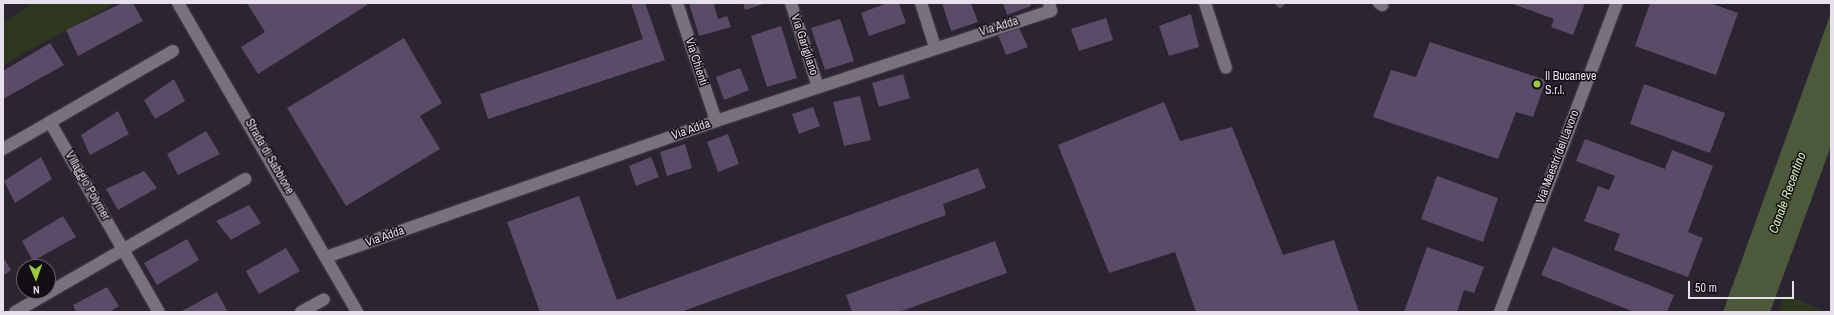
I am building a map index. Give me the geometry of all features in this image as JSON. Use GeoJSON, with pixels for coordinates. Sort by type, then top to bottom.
{"type":"FeatureCollection","features":[{"type":"Feature","properties":{"kind":"street","name":"Strada di Sabbione"},"geometry":{"type":"LineString","coordinates":[[178,3],[357,312]]}},
{"type":"Feature","properties":{"kind":"street","name":"Via Chienti"},"geometry":{"type":"LineString","coordinates":[[677,3],[716,121]]}},
{"type":"Feature","properties":{"kind":"street","name":"Via Garigliano"},"geometry":{"type":"LineString","coordinates":[[791,3],[818,87]]}},
{"type":"Feature","properties":{"kind":"street"},"geometry":{"type":"LineString","coordinates":[[920,3],[935,47]]}},
{"type":"Feature","properties":{"kind":"street","name":"Via Adda"},"geometry":{"type":"LineString","coordinates":[[326,257],[716,121],[935,47],[1051,11],[1049,3]]}},
{"type":"Feature","properties":{"kind":"street"},"geometry":{"type":"LineString","coordinates":[[1205,3],[1226,68]]}},
{"type":"Feature","properties":{"kind":"street","name":"Via Maestri del Lavoro"},"geometry":{"type":"LineString","coordinates":[[1500,312],[1617,3]]}},
{"type":"Feature","properties":{"kind":"street"},"geometry":{"type":"LineString","coordinates":[[3,150],[173,52]]}},
{"type":"Feature","properties":{"kind":"street","name":"Villaggio Polymer"},"geometry":{"type":"LineString","coordinates":[[50,122],[159,312]]}},
{"type":"Feature","properties":{"kind":"street"},"geometry":{"type":"LineString","coordinates":[[16,312],[245,179]]}},
{"type":"Feature","properties":{"kind":"street"},"geometry":{"type":"LineString","coordinates":[[301,312],[324,299]]}},
{"type":"Feature","properties":{"kind":"shaded area"},"geometry":{"type":"Polygon","coordinates":[[[33,3],[115,3],[3,65],[3,22],[33,3]]]}},
{"type":"Feature","properties":{"kind":"shaded area"},"geometry":{"type":"Polygon","coordinates":[[[1785,294],[1826,312],[1778,312],[1785,294]]]}},
{"type":"Feature","properties":{"kind":"water","name":"Canale Recentino"},"geometry":{"type":"Polygon","coordinates":[[[1831,13],[1831,146],[1770,312],[1723,312],[1831,13]]]}},
{"type":"Feature","properties":{"kind":"building"},"geometry":{"type":"Polygon","coordinates":[[[122,3],[133,3],[143,21],[78,56],[66,30],[122,3]]]}},
{"type":"Feature","properties":{"kind":"building"},"geometry":{"type":"Polygon","coordinates":[[[247,3],[366,3],[367,5],[258,74],[241,47],[265,32],[247,3]]]}},
{"type":"Feature","properties":{"kind":"building"},"geometry":{"type":"Polygon","coordinates":[[[631,3],[645,3],[665,60],[488,119],[480,94],[643,39],[631,3]]]}},
{"type":"Feature","properties":{"kind":"building"},"geometry":{"type":"Polygon","coordinates":[[[689,3],[719,3],[714,5],[718,19],[727,16],[731,27],[699,36],[689,3]]]}},
{"type":"Feature","properties":{"kind":"building"},"geometry":{"type":"Polygon","coordinates":[[[743,3],[766,3],[745,10],[743,3]]]}},
{"type":"Feature","properties":{"kind":"building"},"geometry":{"type":"Polygon","coordinates":[[[887,3],[899,3],[906,23],[869,36],[861,13],[887,3]]]}},
{"type":"Feature","properties":{"kind":"building"},"geometry":{"type":"Polygon","coordinates":[[[942,3],[971,3],[978,22],[951,31],[942,3]]]}},
{"type":"Feature","properties":{"kind":"building"},"geometry":{"type":"Polygon","coordinates":[[[1003,3],[1030,3],[1031,6],[1007,15],[1003,3]]]}},
{"type":"Feature","properties":{"kind":"building"},"geometry":{"type":"Polygon","coordinates":[[[1274,3],[1286,3],[1280,9],[1274,3]]]}},
{"type":"Feature","properties":{"kind":"building"},"geometry":{"type":"Polygon","coordinates":[[[1510,3],[1585,3],[1573,35],[1551,27],[1554,19],[1510,3]]]}},
{"type":"Feature","properties":{"kind":"building"},"geometry":{"type":"Polygon","coordinates":[[[1650,3],[1710,3],[1738,13],[1716,75],[1635,46],[1650,3]]]}},
{"type":"Feature","properties":{"kind":"building"},"geometry":{"type":"Polygon","coordinates":[[[1191,14],[1199,47],[1169,56],[1159,26],[1191,14]]]}},
{"type":"Feature","properties":{"kind":"building"},"geometry":{"type":"Polygon","coordinates":[[[1106,18],[1113,40],[1079,51],[1071,29],[1106,18]]]}},
{"type":"Feature","properties":{"kind":"building"},"geometry":{"type":"Polygon","coordinates":[[[840,19],[854,61],[825,70],[811,28],[840,19]]]}},
{"type":"Feature","properties":{"kind":"building"},"geometry":{"type":"Polygon","coordinates":[[[781,26],[797,78],[767,87],[751,36],[781,26]]]}},
{"type":"Feature","properties":{"kind":"building"},"geometry":{"type":"Polygon","coordinates":[[[1019,28],[1028,47],[1006,55],[998,35],[1019,28]]]}},
{"type":"Feature","properties":{"kind":"building"},"geometry":{"type":"Polygon","coordinates":[[[404,38],[442,103],[420,116],[440,149],[346,206],[287,108],[404,38]]]}},
{"type":"Feature","properties":{"kind":"building"},"geometry":{"type":"Polygon","coordinates":[[[1430,42],[1546,80],[1533,117],[1516,112],[1498,159],[1373,117],[1391,70],[1416,77],[1430,42]]]}},
{"type":"Feature","properties":{"kind":"building"},"geometry":{"type":"Polygon","coordinates":[[[50,43],[64,65],[3,99],[3,71],[50,43]]]}},
{"type":"Feature","properties":{"kind":"building"},"geometry":{"type":"Polygon","coordinates":[[[740,68],[749,90],[724,100],[716,77],[740,68]]]}},
{"type":"Feature","properties":{"kind":"building"},"geometry":{"type":"Polygon","coordinates":[[[903,74],[910,98],[879,107],[872,83],[903,74]]]}},
{"type":"Feature","properties":{"kind":"building"},"geometry":{"type":"Polygon","coordinates":[[[174,79],[185,101],[155,119],[144,100],[174,79]]]}},
{"type":"Feature","properties":{"kind":"building"},"geometry":{"type":"Polygon","coordinates":[[[1644,84],[1725,113],[1710,153],[1630,124],[1644,84]]]}},
{"type":"Feature","properties":{"kind":"building"},"geometry":{"type":"Polygon","coordinates":[[[860,96],[871,140],[844,146],[833,102],[860,96]]]}},
{"type":"Feature","properties":{"kind":"building"},"geometry":{"type":"Polygon","coordinates":[[[1164,102],[1180,141],[1232,127],[1283,255],[1334,240],[1359,312],[1196,312],[1175,252],[1109,273],[1058,145],[1164,102]]]}},
{"type":"Feature","properties":{"kind":"building"},"geometry":{"type":"Polygon","coordinates":[[[813,107],[820,126],[799,134],[792,114],[813,107]]]}},
{"type":"Feature","properties":{"kind":"building"},"geometry":{"type":"Polygon","coordinates":[[[118,111],[129,134],[90,155],[81,135],[118,111]]]}},
{"type":"Feature","properties":{"kind":"building"},"geometry":{"type":"Polygon","coordinates":[[[206,131],[220,154],[178,175],[167,154],[206,131]]]}},
{"type":"Feature","properties":{"kind":"building"},"geometry":{"type":"Polygon","coordinates":[[[728,134],[739,164],[718,172],[707,142],[728,134]]]}},
{"type":"Feature","properties":{"kind":"building"},"geometry":{"type":"Polygon","coordinates":[[[1585,139],[1665,169],[1672,150],[1713,166],[1688,232],[1703,238],[1688,277],[1614,250],[1620,234],[1584,221],[1598,186],[1609,190],[1615,176],[1576,161],[1585,139]]]}},
{"type":"Feature","properties":{"kind":"building"},"geometry":{"type":"Polygon","coordinates":[[[685,144],[692,168],[667,176],[660,152],[685,144]]]}},
{"type":"Feature","properties":{"kind":"building"},"geometry":{"type":"Polygon","coordinates":[[[41,157],[52,179],[15,203],[4,181],[41,157]]]}},
{"type":"Feature","properties":{"kind":"building"},"geometry":{"type":"Polygon","coordinates":[[[651,157],[659,177],[636,186],[629,166],[651,157]]]}},
{"type":"Feature","properties":{"kind":"building"},"geometry":{"type":"Polygon","coordinates":[[[978,168],[986,188],[943,204],[946,215],[681,312],[540,312],[507,222],[579,196],[617,300],[978,168]]]}},
{"type":"Feature","properties":{"kind":"building"},"geometry":{"type":"Polygon","coordinates":[[[144,171],[157,188],[118,210],[106,189],[144,171]]]}},
{"type":"Feature","properties":{"kind":"building"},"geometry":{"type":"Polygon","coordinates":[[[1437,176],[1498,198],[1483,242],[1421,219],[1437,176]]]}},
{"type":"Feature","properties":{"kind":"building"},"geometry":{"type":"Polygon","coordinates":[[[249,205],[261,223],[231,240],[216,221],[249,205]]]}},
{"type":"Feature","properties":{"kind":"building"},"geometry":{"type":"Polygon","coordinates":[[[63,216],[76,237],[37,259],[32,259],[22,241],[63,216]]]}},
{"type":"Feature","properties":{"kind":"building"},"geometry":{"type":"Polygon","coordinates":[[[187,239],[199,260],[157,285],[144,263],[187,239]]]}},
{"type":"Feature","properties":{"kind":"building"},"geometry":{"type":"Polygon","coordinates":[[[995,241],[1007,273],[899,312],[852,312],[846,295],[995,241]]]}},
{"type":"Feature","properties":{"kind":"building"},"geometry":{"type":"Polygon","coordinates":[[[1427,247],[1484,267],[1474,293],[1464,290],[1457,312],[1404,312],[1427,247]]]}},
{"type":"Feature","properties":{"kind":"building"},"geometry":{"type":"Polygon","coordinates":[[[1553,247],[1674,295],[1667,312],[1634,312],[1541,275],[1553,247]]]}},
{"type":"Feature","properties":{"kind":"building"},"geometry":{"type":"Polygon","coordinates":[[[286,248],[300,271],[259,294],[246,271],[286,248]]]}},
{"type":"Feature","properties":{"kind":"building"},"geometry":{"type":"Polygon","coordinates":[[[3,257],[11,270],[3,276],[3,257]]]}},
{"type":"Feature","properties":{"kind":"building"},"geometry":{"type":"Polygon","coordinates":[[[107,287],[119,306],[110,312],[76,312],[73,305],[107,287]]]}},
{"type":"Feature","properties":{"kind":"building"},"geometry":{"type":"Polygon","coordinates":[[[217,292],[228,312],[180,312],[217,292]]]}},
{"type":"Feature","properties":{"kind":"place","name":"Il Bucaneve S.r.l."},"geometry":{"type":"Point","coordinates":[1537,84]}}]}
